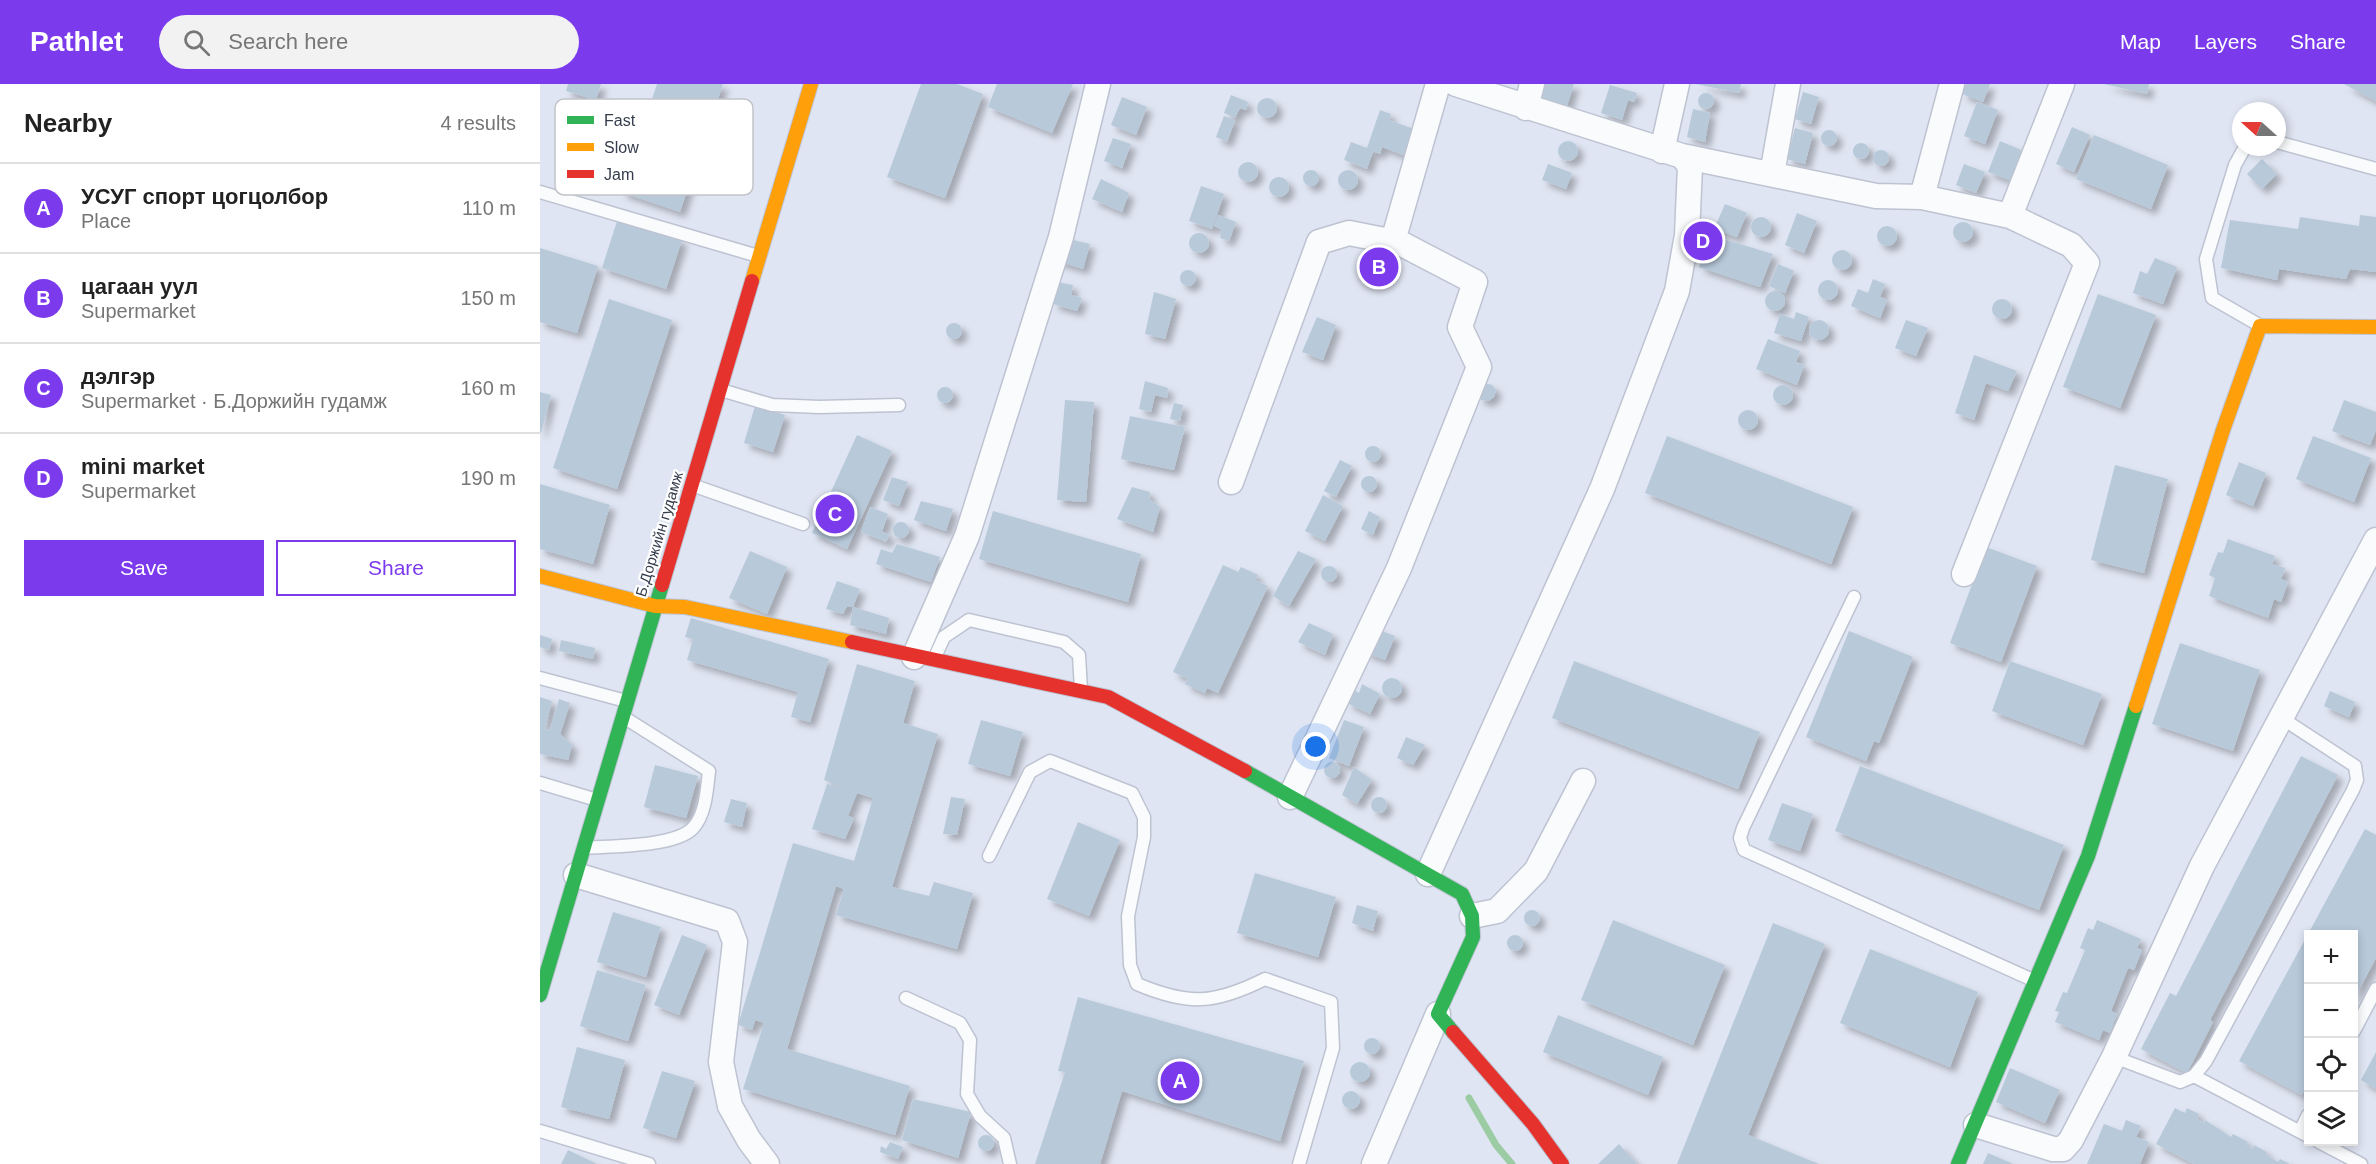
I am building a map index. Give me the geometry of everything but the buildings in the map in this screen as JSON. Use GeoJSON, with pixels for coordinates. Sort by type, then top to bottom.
{"type":"FeatureCollection","features":[{"type":"Feature","properties":{"kind":"street","name":"Б.Доржийн гудамж"},"geometry":{"type":"LineString","coordinates":[[540,995],[811,84]]}},
{"type":"Feature","properties":{"kind":"street"},"geometry":{"type":"LineString","coordinates":[[924,659],[967,536],[1061,237],[1098,84]]}},
{"type":"Feature","properties":{"kind":"street"},"geometry":{"type":"LineString","coordinates":[[1393,241],[1438,84]]}},
{"type":"Feature","properties":{"kind":"street"},"geometry":{"type":"LineString","coordinates":[[1456,84],[1672,153],[1876,196],[1922,197],[1970,205],[2010,216],[2071,245],[2087,263],[1964,574]]}},
{"type":"Feature","properties":{"kind":"street"},"geometry":{"type":"LineString","coordinates":[[1526,108],[1532,84]]}},
{"type":"Feature","properties":{"kind":"street"},"geometry":{"type":"LineString","coordinates":[[1672,153],[1677,84]]}},
{"type":"Feature","properties":{"kind":"street"},"geometry":{"type":"LineString","coordinates":[[1772,174],[1788,84]]}},
{"type":"Feature","properties":{"kind":"street"},"geometry":{"type":"LineString","coordinates":[[1922,197],[1952,84]]}},
{"type":"Feature","properties":{"kind":"street"},"geometry":{"type":"LineString","coordinates":[[2010,216],[2062,84]]}},
{"type":"Feature","properties":{"kind":"street"},"geometry":{"type":"LineString","coordinates":[[1428,873],[1602,489],[1677,291],[1687,235],[1690,166],[1672,153]]}},
{"type":"Feature","properties":{"kind":"street"},"geometry":{"type":"LineString","coordinates":[[1231,482],[1319,242],[1349,233],[1393,241],[1475,282],[1460,327],[1479,367],[1399,568],[1290,796]]}},
{"type":"Feature","properties":{"kind":"street"},"geometry":{"type":"LineString","coordinates":[[1958,1164],[2088,856],[2223,430],[2260,326],[2376,327]]}},
{"type":"Feature","properties":{"kind":"street"},"geometry":{"type":"LineString","coordinates":[[1976,1125],[2053,1149],[2063,1149],[2071,1140],[2114,1057],[2202,866],[2283,719],[2376,540]]}},
{"type":"Feature","properties":{"kind":"street"},"geometry":{"type":"LineString","coordinates":[[540,576],[655,606],[685,607],[1108,697],[1290,796],[1351,833],[1428,873],[1462,894],[1472,916],[1473,937],[1374,1164]]}},
{"type":"Feature","properties":{"kind":"street"},"geometry":{"type":"LineString","coordinates":[[1472,916],[1497,911],[1536,871],[1583,781]]}},
{"type":"Feature","properties":{"kind":"street"},"geometry":{"type":"LineString","coordinates":[[576,875],[727,921],[735,942],[721,1062],[730,1106],[749,1140],[767,1164]]}},
{"type":"Feature","properties":{"kind":"street"},"geometry":{"type":"LineString","coordinates":[[1438,1014],[1533,1124],[1562,1164]]}},
{"type":"Feature","properties":{"kind":"lane"},"geometry":{"type":"LineString","coordinates":[[2286,144],[2376,168]]}},
{"type":"Feature","properties":{"kind":"lane"},"geometry":{"type":"LineString","coordinates":[[2240,156],[2235,165],[2206,259],[2212,298],[2260,326]]}},
{"type":"Feature","properties":{"kind":"lane"},"geometry":{"type":"LineString","coordinates":[[540,192],[760,256]]}},
{"type":"Feature","properties":{"kind":"lane"},"geometry":{"type":"LineString","coordinates":[[720,390],[772,405],[819,407],[899,405]]}},
{"type":"Feature","properties":{"kind":"lane"},"geometry":{"type":"LineString","coordinates":[[691,484],[803,524]]}},
{"type":"Feature","properties":{"kind":"lane"},"geometry":{"type":"LineString","coordinates":[[1854,597],[1743,828],[1740,838],[1744,850],[2036,981]]}},
{"type":"Feature","properties":{"kind":"lane"},"geometry":{"type":"LineString","coordinates":[[924,659],[944,637],[969,620],[1064,642],[1079,655],[1081,691]]}},
{"type":"Feature","properties":{"kind":"lane"},"geometry":{"type":"LineString","coordinates":[[540,678],[627,701]]}},
{"type":"Feature","properties":{"kind":"lane"},"geometry":{"type":"LineString","coordinates":[[584,848],[664,842],[693,828],[705,801],[709,771],[623,716]]}},
{"type":"Feature","properties":{"kind":"lane"},"geometry":{"type":"LineString","coordinates":[[2114,1057],[2180,1082],[2194,1076],[2206,1061],[2357,780],[2355,766],[2283,719]]}},
{"type":"Feature","properties":{"kind":"lane"},"geometry":{"type":"LineString","coordinates":[[989,856],[1030,772],[1050,761],[1132,793],[1144,817],[1144,837],[1128,916],[1130,965],[1137,984],[1168,997],[1207,1000],[1238,992],[1265,979],[1331,1002],[1333,1048],[1299,1164]]}},
{"type":"Feature","properties":{"kind":"lane"},"geometry":{"type":"LineString","coordinates":[[540,783],[598,800]]}},
{"type":"Feature","properties":{"kind":"lane"},"geometry":{"type":"LineString","coordinates":[[2358,1023],[2376,989]]}},
{"type":"Feature","properties":{"kind":"lane"},"geometry":{"type":"LineString","coordinates":[[906,998],[960,1023],[970,1040],[967,1094],[980,1116],[1004,1138],[1010,1164]]}},
{"type":"Feature","properties":{"kind":"lane"},"geometry":{"type":"LineString","coordinates":[[2194,1076],[2304,1134]]}},
{"type":"Feature","properties":{"kind":"lane"},"geometry":{"type":"LineString","coordinates":[[540,1131],[649,1164]]}},
{"type":"Feature","properties":{"kind":"lane"},"geometry":{"type":"LineString","coordinates":[[2327,1146],[2361,1164]]}},
{"type":"Feature","properties":{"kind":"waterway"},"geometry":{"type":"LineString","coordinates":[[1469,1098],[1496,1145],[1512,1164]]}},
{"type":"Feature","properties":{"kind":"traffic: fast"},"geometry":{"type":"LineString","coordinates":[[540,995],[662,585]]}},
{"type":"Feature","properties":{"kind":"traffic: fast"},"geometry":{"type":"LineString","coordinates":[[1958,1164],[2088,856],[2136,706]]}},
{"type":"Feature","properties":{"kind":"traffic: fast"},"geometry":{"type":"LineString","coordinates":[[1245,771],[1462,894],[1472,916],[1473,937],[1438,1014],[1453,1032]]}},
{"type":"Feature","properties":{"kind":"traffic: slow"},"geometry":{"type":"LineString","coordinates":[[752,281],[811,84]]}},
{"type":"Feature","properties":{"kind":"traffic: slow"},"geometry":{"type":"LineString","coordinates":[[2136,706],[2223,430],[2260,326],[2376,327]]}},
{"type":"Feature","properties":{"kind":"traffic: slow"},"geometry":{"type":"LineString","coordinates":[[540,576],[655,606],[685,607],[852,642]]}},
{"type":"Feature","properties":{"kind":"traffic: jam"},"geometry":{"type":"LineString","coordinates":[[662,585],[752,281]]}},
{"type":"Feature","properties":{"kind":"traffic: jam"},"geometry":{"type":"LineString","coordinates":[[852,642],[1108,697],[1245,771]]}},
{"type":"Feature","properties":{"kind":"traffic: jam"},"geometry":{"type":"LineString","coordinates":[[1453,1032],[1533,1124],[1562,1164]]}},
{"type":"Feature","properties":{"kind":"place","name":"mini market"},"geometry":{"type":"Point","coordinates":[1703,241]}},
{"type":"Feature","properties":{"kind":"place","name":"цагаан уул"},"geometry":{"type":"Point","coordinates":[1379,267]}},
{"type":"Feature","properties":{"kind":"place","name":"дэлгэр"},"geometry":{"type":"Point","coordinates":[835,514]}},
{"type":"Feature","properties":{"kind":"place","name":"УСУГ спорт цогцолбор"},"geometry":{"type":"Point","coordinates":[1180,1081]}}]}
